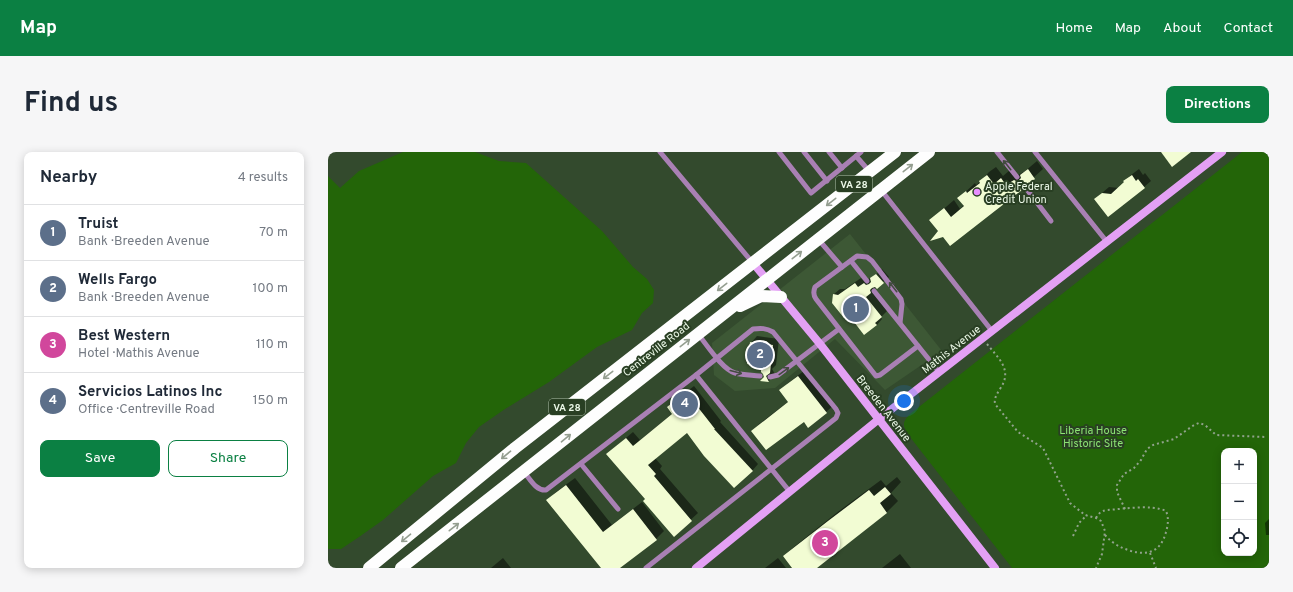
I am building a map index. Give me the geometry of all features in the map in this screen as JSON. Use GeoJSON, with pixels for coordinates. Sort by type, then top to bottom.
{"type":"FeatureCollection","features":[{"type":"Feature","properties":{"kind":"highway","name":"Centreville Road"},"geometry":{"type":"LineString","coordinates":[[369,568],[515,448],[894,152]]}},
{"type":"Feature","properties":{"kind":"highway","name":"Centreville Road"},"geometry":{"type":"LineString","coordinates":[[401,568],[929,152]]}},
{"type":"Feature","properties":{"kind":"highway"},"geometry":{"type":"LineString","coordinates":[[721,315],[761,296],[781,297]]}},
{"type":"Feature","properties":{"kind":"street","name":"Mathis Avenue"},"geometry":{"type":"LineString","coordinates":[[696,568],[879,419],[1222,152]]}},
{"type":"Feature","properties":{"kind":"street","name":"Breeden Avenue"},"geometry":{"type":"LineString","coordinates":[[753,263],[820,344],[995,568]]}},
{"type":"Feature","properties":{"kind":"lane"},"geometry":{"type":"LineString","coordinates":[[660,152],[753,263]]}},
{"type":"Feature","properties":{"kind":"lane"},"geometry":{"type":"LineString","coordinates":[[779,152],[811,193],[862,152]]}},
{"type":"Feature","properties":{"kind":"lane"},"geometry":{"type":"LineString","coordinates":[[804,152],[827,180]]}},
{"type":"Feature","properties":{"kind":"lane"},"geometry":{"type":"LineString","coordinates":[[829,152],[842,168]]}},
{"type":"Feature","properties":{"kind":"lane"},"geometry":{"type":"LineString","coordinates":[[997,152],[1017,177]]}},
{"type":"Feature","properties":{"kind":"lane"},"geometry":{"type":"LineString","coordinates":[[1035,152],[1107,242]]}},
{"type":"Feature","properties":{"kind":"lane"},"geometry":{"type":"LineString","coordinates":[[856,156],[870,172]]}},
{"type":"Feature","properties":{"kind":"lane"},"geometry":{"type":"LineString","coordinates":[[1025,187],[1051,221]]}},
{"type":"Feature","properties":{"kind":"lane"},"geometry":{"type":"LineString","coordinates":[[881,189],[992,331]]}},
{"type":"Feature","properties":{"kind":"lane"},"geometry":{"type":"LineString","coordinates":[[818,239],[842,267]]}},
{"type":"Feature","properties":{"kind":"lane"},"geometry":{"type":"LineString","coordinates":[[900,323],[902,304],[899,294],[872,260],[867,257],[857,256],[815,287],[813,293],[816,299],[876,376],[880,375],[918,346]]}},
{"type":"Feature","properties":{"kind":"lane"},"geometry":{"type":"LineString","coordinates":[[851,261],[867,281]]}},
{"type":"Feature","properties":{"kind":"lane"},"geometry":{"type":"LineString","coordinates":[[874,291],[939,372]]}},
{"type":"Feature","properties":{"kind":"lane"},"geometry":{"type":"LineString","coordinates":[[524,472],[538,489],[542,491],[546,490],[696,375],[753,329],[767,329],[773,332],[836,409],[838,413],[836,418],[833,422],[646,568]]}},
{"type":"Feature","properties":{"kind":"lane"},"geometry":{"type":"LineString","coordinates":[[770,377],[778,375],[839,329]]}},
{"type":"Feature","properties":{"kind":"lane"},"geometry":{"type":"LineString","coordinates":[[698,333],[717,358],[730,370],[736,373],[760,376]]}},
{"type":"Feature","properties":{"kind":"lane"},"geometry":{"type":"LineString","coordinates":[[696,375],[790,492]]}},
{"type":"Feature","properties":{"kind":"lane"},"geometry":{"type":"LineString","coordinates":[[581,464],[618,509]]}},
{"type":"Feature","properties":{"kind":"path"},"geometry":{"type":"LineString","coordinates":[[982,339],[1003,363],[1005,368],[1005,380],[995,398],[995,404],[1018,432],[1043,448],[1070,503],[1087,516],[1099,519],[1103,524],[1105,535],[1102,554],[1096,568]]}},
{"type":"Feature","properties":{"kind":"path"},"geometry":{"type":"LineString","coordinates":[[1124,509],[1117,492],[1118,485],[1124,474],[1134,468],[1147,449],[1153,445],[1174,439],[1199,423],[1205,425],[1216,435],[1266,437]]}},
{"type":"Feature","properties":{"kind":"path"},"geometry":{"type":"LineString","coordinates":[[1096,518],[1102,511],[1152,507],[1160,508],[1166,511],[1168,516],[1165,536],[1158,547],[1147,553],[1135,552],[1118,547],[1105,535]]}},
{"type":"Feature","properties":{"kind":"path"},"geometry":{"type":"LineString","coordinates":[[1073,536],[1078,524],[1087,516]]}},
{"type":"Feature","properties":{"kind":"path"},"geometry":{"type":"LineString","coordinates":[[1150,552],[1156,568]]}},
{"type":"Feature","properties":{"kind":"shaded area"},"geometry":{"type":"Polygon","coordinates":[[[850,234],[942,351],[885,390],[835,339],[775,388],[735,391],[714,375],[712,343],[850,234]]]}},
{"type":"Feature","properties":{"kind":"green space"},"geometry":{"type":"Polygon","coordinates":[[[403,152],[475,152],[499,161],[526,163],[602,231],[633,267],[647,279],[654,290],[653,303],[642,313],[632,330],[597,347],[549,382],[479,427],[466,443],[456,463],[433,476],[383,520],[341,549],[328,549],[328,176],[340,188],[359,171],[403,152]]]}},
{"type":"Feature","properties":{"kind":"green space","name":"Liberia House Historic Site"},"geometry":{"type":"Polygon","coordinates":[[[1242,152],[1269,152],[1269,568],[1012,568],[908,434],[904,425],[905,420],[910,414],[1242,152]]]}},
{"type":"Feature","properties":{"kind":"building"},"geometry":{"type":"Polygon","coordinates":[[[1161,152],[1191,152],[1172,167],[1161,152]]]}},
{"type":"Feature","properties":{"kind":"building"},"geometry":{"type":"Polygon","coordinates":[[[1028,169],[1035,179],[1028,185],[1025,183],[1022,184],[1022,190],[950,246],[943,237],[930,241],[938,231],[929,220],[944,208],[951,217],[964,206],[957,198],[966,191],[967,193],[980,183],[979,181],[987,175],[994,184],[1001,178],[1006,185],[1014,180],[1019,180],[1021,178],[1020,175],[1028,169]]]}},
{"type":"Feature","properties":{"kind":"building"},"geometry":{"type":"Polygon","coordinates":[[[1132,175],[1136,181],[1138,179],[1145,188],[1108,217],[1094,199],[1102,193],[1111,194],[1124,182],[1123,181],[1132,175]]]}},
{"type":"Feature","properties":{"kind":"building"},"geometry":{"type":"Polygon","coordinates":[[[876,274],[884,283],[877,289],[875,287],[872,288],[870,290],[871,293],[866,297],[882,317],[875,323],[877,325],[864,335],[848,314],[844,318],[832,303],[833,294],[838,295],[855,283],[858,287],[864,283],[866,285],[869,284],[871,282],[870,278],[876,274]]]}},
{"type":"Feature","properties":{"kind":"building"},"geometry":{"type":"Polygon","coordinates":[[[750,342],[773,345],[770,373],[766,376],[769,382],[760,381],[764,377],[761,372],[761,366],[747,364],[750,342]]]}},
{"type":"Feature","properties":{"kind":"building"},"geometry":{"type":"Polygon","coordinates":[[[798,376],[827,413],[808,428],[804,422],[766,450],[751,431],[788,402],[779,390],[798,376]]]}},
{"type":"Feature","properties":{"kind":"building"},"geometry":{"type":"Polygon","coordinates":[[[686,392],[714,429],[753,471],[734,488],[704,456],[687,433],[648,465],[656,474],[654,476],[692,521],[674,537],[643,501],[645,499],[606,454],[626,438],[633,446],[672,414],[667,407],[686,392]]]}},
{"type":"Feature","properties":{"kind":"building"},"geometry":{"type":"Polygon","coordinates":[[[566,485],[603,532],[633,509],[657,540],[620,568],[601,568],[546,500],[566,485]]]}},
{"type":"Feature","properties":{"kind":"building"},"geometry":{"type":"Polygon","coordinates":[[[885,487],[891,494],[880,503],[887,513],[817,568],[792,568],[783,556],[869,490],[874,496],[885,487]]]}},
{"type":"Feature","properties":{"kind":"place","name":"Apple Federal Credit Union"},"geometry":{"type":"Point","coordinates":[977,192]}},
{"type":"Feature","properties":{"kind":"place","name":"Truist"},"geometry":{"type":"Point","coordinates":[856,309]}},
{"type":"Feature","properties":{"kind":"place","name":"Wells Fargo"},"geometry":{"type":"Point","coordinates":[760,355]}},
{"type":"Feature","properties":{"kind":"place","name":"Servicios Latinos Inc"},"geometry":{"type":"Point","coordinates":[685,404]}},
{"type":"Feature","properties":{"kind":"place","name":"Best Western"},"geometry":{"type":"Point","coordinates":[825,543]}}]}
